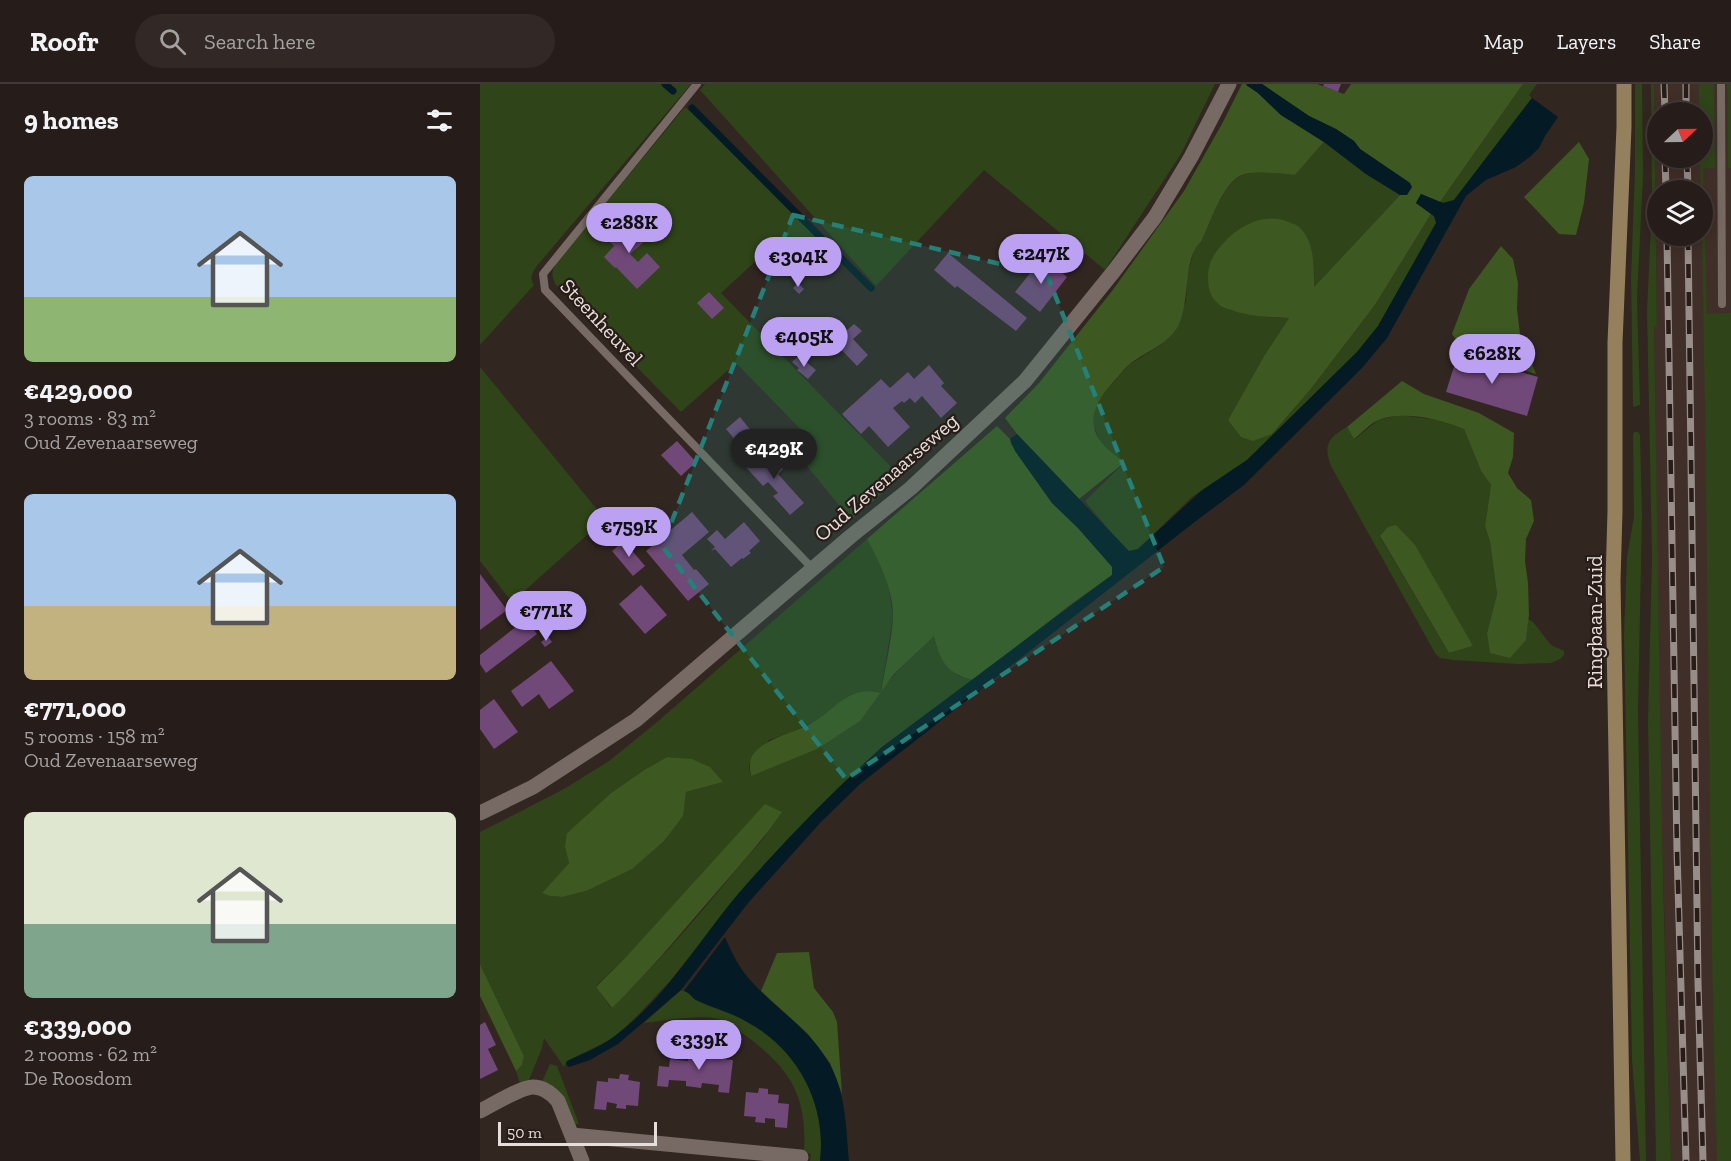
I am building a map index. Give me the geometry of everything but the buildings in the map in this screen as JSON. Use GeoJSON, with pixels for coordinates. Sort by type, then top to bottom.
{"type":"FeatureCollection","features":[{"type":"Feature","properties":{"kind":"street","name":"Oud Zevenaarseweg"},"geometry":{"type":"LineString","coordinates":[[480,813],[533,787],[636,720],[911,488],[1025,381],[1155,217],[1191,157],[1228,84]]}},
{"type":"Feature","properties":{"kind":"street","name":"Ringbaan-Zuid"},"geometry":{"type":"LineString","coordinates":[[1623,84],[1624,127],[1615,343],[1616,512],[1613,581],[1623,1161]]}},
{"type":"Feature","properties":{"kind":"street"},"geometry":{"type":"LineString","coordinates":[[480,1111],[524,1089],[534,1087],[553,1094],[558,1101],[582,1161]]}},
{"type":"Feature","properties":{"kind":"street"},"geometry":{"type":"LineString","coordinates":[[572,1135],[801,1157]]}},
{"type":"Feature","properties":{"kind":"lane","name":"Steenheuvel"},"geometry":{"type":"LineString","coordinates":[[697,84],[543,274],[545,290],[813,569]]}},
{"type":"Feature","properties":{"kind":"lane"},"geometry":{"type":"LineString","coordinates":[[1721,84],[1722,304]]}},
{"type":"Feature","properties":{"kind":"highlighted area"},"geometry":{"type":"Polygon","coordinates":[[[793,215],[1047,275],[1164,567],[846,779],[662,546],[793,215]]]}},
{"type":"Feature","properties":{"kind":"shaded area"},"geometry":{"type":"Polygon","coordinates":[[[1654,84],[1731,84],[1731,1161],[1671,1161],[1659,696],[1654,326],[1657,326],[1656,246],[1713,246],[1713,180],[1655,180],[1655,168],[1713,168],[1713,102],[1654,102],[1654,84]]]}},
{"type":"Feature","properties":{"kind":"green space"},"geometry":{"type":"Polygon","coordinates":[[[480,84],[691,84],[536,267],[531,278],[534,285],[480,345],[480,84]]]}},
{"type":"Feature","properties":{"kind":"green space"},"geometry":{"type":"Polygon","coordinates":[[[705,84],[1215,84],[1181,154],[1105,270],[984,170],[876,286],[700,90],[705,84]]]}},
{"type":"Feature","properties":{"kind":"green space"},"geometry":{"type":"Polygon","coordinates":[[[1242,84],[1247,84],[1281,115],[1324,142],[1295,175],[1254,173],[1242,175],[1229,186],[1191,259],[1184,307],[1177,328],[1161,344],[1128,366],[1104,393],[1098,404],[1094,415],[1096,435],[1112,453],[1125,462],[1079,499],[1017,434],[1005,418],[1039,383],[1112,291],[1184,191],[1242,84]]]}},
{"type":"Feature","properties":{"kind":"green space"},"geometry":{"type":"Polygon","coordinates":[[[1262,84],[1317,84],[1344,94],[1351,84],[1523,84],[1440,202],[1421,194],[1416,203],[1431,214],[1375,305],[1310,390],[1272,434],[1253,441],[1241,437],[1228,420],[1264,356],[1289,318],[1248,314],[1219,304],[1212,296],[1208,284],[1211,260],[1226,240],[1244,226],[1265,219],[1286,221],[1299,227],[1311,247],[1314,287],[1400,195],[1403,195],[1410,183],[1360,149],[1354,141],[1309,116],[1262,84]]]}},
{"type":"Feature","properties":{"kind":"green space"},"geometry":{"type":"Polygon","coordinates":[[[1523,84],[1537,84],[1529,95],[1532,98],[1454,200],[1447,203],[1440,202],[1523,84]]]}},
{"type":"Feature","properties":{"kind":"green space"},"geometry":{"type":"Polygon","coordinates":[[[1635,84],[1642,84],[1643,176],[1637,298],[1640,405],[1634,407],[1631,278],[1635,84]]]}},
{"type":"Feature","properties":{"kind":"green space"},"geometry":{"type":"Polygon","coordinates":[[[1651,84],[1654,84],[1654,102],[1651,102],[1651,84]]]}},
{"type":"Feature","properties":{"kind":"green space"},"geometry":{"type":"Polygon","coordinates":[[[1699,84],[1714,84],[1715,168],[1713,168],[1713,102],[1699,102],[1699,84]]]}},
{"type":"Feature","properties":{"kind":"green space"},"geometry":{"type":"Polygon","coordinates":[[[1727,84],[1731,84],[1731,168],[1728,168],[1727,84]]]}},
{"type":"Feature","properties":{"kind":"green space"},"geometry":{"type":"Polygon","coordinates":[[[685,107],[716,134],[832,250],[797,278],[769,249],[721,293],[901,477],[851,520],[798,455],[813,442],[736,363],[681,412],[554,281],[553,271],[561,257],[685,107]]]}},
{"type":"Feature","properties":{"kind":"green space"},"geometry":{"type":"Polygon","coordinates":[[[1324,142],[1366,174],[1400,195],[1313,288],[1313,263],[1307,239],[1222,307],[1255,315],[1289,318],[1264,356],[1228,420],[1272,434],[1310,390],[1375,305],[1431,214],[1436,218],[1436,223],[1378,326],[1357,352],[1247,460],[1192,497],[1138,549],[1129,551],[1085,501],[1125,462],[1112,454],[1100,441],[1093,424],[1095,405],[1129,365],[1162,344],[1186,302],[1187,277],[1195,246],[1201,242],[1229,186],[1243,175],[1254,173],[1295,175],[1324,142]]]}},
{"type":"Feature","properties":{"kind":"green space"},"geometry":{"type":"Polygon","coordinates":[[[1579,142],[1589,159],[1584,203],[1576,235],[1559,234],[1524,197],[1579,142]]]}},
{"type":"Feature","properties":{"kind":"green space"},"geometry":{"type":"Polygon","coordinates":[[[1652,168],[1655,168],[1655,180],[1652,180],[1652,168]]]}},
{"type":"Feature","properties":{"kind":"green space"},"geometry":{"type":"Polygon","coordinates":[[[1700,168],[1703,168],[1703,180],[1701,180],[1700,168]]]}},
{"type":"Feature","properties":{"kind":"green space"},"geometry":{"type":"Polygon","coordinates":[[[1501,246],[1513,259],[1518,283],[1517,309],[1520,334],[1536,374],[1464,351],[1452,334],[1469,289],[1501,246]]]}},
{"type":"Feature","properties":{"kind":"green space"},"geometry":{"type":"Polygon","coordinates":[[[1650,246],[1656,246],[1657,326],[1654,327],[1671,1161],[1656,1161],[1648,721],[1652,558],[1647,310],[1650,246]]]}},
{"type":"Feature","properties":{"kind":"green space"},"geometry":{"type":"Polygon","coordinates":[[[1703,246],[1705,246],[1707,314],[1731,313],[1731,1161],[1717,1161],[1711,905],[1703,246]]]}},
{"type":"Feature","properties":{"kind":"green space"},"geometry":{"type":"Polygon","coordinates":[[[480,367],[605,519],[512,602],[480,561],[480,367]]]}},
{"type":"Feature","properties":{"kind":"green space"},"geometry":{"type":"Polygon","coordinates":[[[1402,381],[1424,394],[1479,413],[1514,433],[1513,457],[1508,473],[1517,488],[1531,500],[1534,521],[1526,539],[1525,561],[1529,615],[1526,640],[1510,658],[1490,653],[1487,633],[1497,594],[1490,542],[1485,526],[1491,485],[1481,471],[1464,429],[1434,419],[1412,416],[1377,420],[1354,439],[1347,427],[1402,381]]]}},
{"type":"Feature","properties":{"kind":"green space"},"geometry":{"type":"Polygon","coordinates":[[[1400,415],[1446,421],[1464,429],[1481,471],[1491,485],[1485,526],[1490,542],[1497,594],[1487,633],[1526,640],[1528,619],[1551,645],[1564,651],[1560,659],[1551,663],[1519,664],[1453,660],[1440,658],[1435,653],[1331,466],[1327,453],[1331,439],[1347,427],[1355,439],[1378,420],[1400,415]],[[1380,537],[1449,653],[1473,646],[1380,537]]]}},
{"type":"Feature","properties":{"kind":"green space"},"geometry":{"type":"Polygon","coordinates":[[[997,426],[1010,439],[1011,444],[1052,503],[1111,565],[1112,575],[973,680],[956,673],[946,665],[939,653],[934,636],[894,674],[881,692],[891,637],[893,609],[885,578],[867,539],[997,426]]]}},
{"type":"Feature","properties":{"kind":"green space"},"geometry":{"type":"Polygon","coordinates":[[[1634,432],[1640,435],[1642,517],[1638,711],[1646,1161],[1640,1161],[1632,1060],[1624,634],[1627,557],[1634,517],[1634,432]]]}},
{"type":"Feature","properties":{"kind":"green space"},"geometry":{"type":"Polygon","coordinates":[[[1396,525],[1415,545],[1473,646],[1449,653],[1380,536],[1388,527],[1396,525]]]}},
{"type":"Feature","properties":{"kind":"green space"},"geometry":{"type":"Polygon","coordinates":[[[867,539],[880,562],[888,583],[893,617],[881,691],[934,635],[957,675],[973,680],[882,747],[819,807],[739,894],[670,981],[612,1039],[567,1061],[564,1067],[544,1038],[529,1080],[520,1084],[516,1071],[522,1065],[524,1056],[480,964],[480,832],[564,789],[609,761],[656,723],[867,539]],[[850,695],[815,721],[769,740],[749,764],[750,775],[751,775],[850,695]],[[667,757],[611,793],[567,833],[569,863],[543,892],[550,896],[562,897],[586,891],[664,841],[682,816],[686,792],[722,782],[705,765],[684,759],[667,757]],[[767,834],[596,986],[611,1008],[672,945],[767,834]]]}},
{"type":"Feature","properties":{"kind":"green space"},"geometry":{"type":"Polygon","coordinates":[[[867,691],[880,693],[860,721],[817,749],[751,776],[751,759],[763,745],[808,725],[854,694],[867,691]]]}},
{"type":"Feature","properties":{"kind":"green space"},"geometry":{"type":"Polygon","coordinates":[[[667,757],[692,759],[710,767],[723,782],[686,792],[683,816],[664,841],[632,869],[586,891],[562,897],[542,893],[569,863],[565,846],[567,833],[611,793],[667,757]]]}},
{"type":"Feature","properties":{"kind":"green space"},"geometry":{"type":"Polygon","coordinates":[[[765,804],[782,812],[756,847],[673,943],[612,1008],[596,987],[765,804]]]}},
{"type":"Feature","properties":{"kind":"green space"},"geometry":{"type":"Polygon","coordinates":[[[809,952],[814,988],[833,1012],[837,1022],[842,1094],[830,1063],[808,1034],[761,991],[777,953],[809,952]]]}},
{"type":"Feature","properties":{"kind":"green space"},"geometry":{"type":"Polygon","coordinates":[[[480,964],[524,1056],[522,1065],[516,1071],[480,996],[480,964]]]}},
{"type":"Feature","properties":{"kind":"green space"},"geometry":{"type":"Polygon","coordinates":[[[681,990],[757,1028],[792,1059],[810,1090],[816,1107],[820,1125],[820,1161],[810,1161],[811,1154],[804,1153],[803,1118],[795,1089],[779,1065],[753,1041],[718,1019],[682,1018],[644,1023],[681,990]]]}},
{"type":"Feature","properties":{"kind":"green space"},"geometry":{"type":"Polygon","coordinates":[[[550,1064],[557,1066],[579,1124],[575,1124],[541,1084],[550,1064]]]}},
{"type":"Feature","properties":{"kind":"water"},"geometry":{"type":"Polygon","coordinates":[[[1247,84],[1262,84],[1309,116],[1354,141],[1360,149],[1410,183],[1412,187],[1407,195],[1400,195],[1366,174],[1324,142],[1281,115],[1247,84]]]}},
{"type":"Feature","properties":{"kind":"water"},"geometry":{"type":"Polygon","coordinates":[[[1532,98],[1558,117],[1539,148],[1516,167],[1486,180],[1466,196],[1387,338],[1362,368],[1244,485],[860,784],[821,822],[748,903],[681,990],[618,1044],[590,1060],[569,1067],[566,1064],[567,1061],[612,1038],[648,1007],[755,875],[826,800],[882,747],[1112,575],[1112,567],[1078,528],[1052,503],[1015,451],[1010,439],[1017,434],[1129,551],[1138,549],[1201,491],[1247,460],[1357,352],[1378,326],[1436,223],[1434,216],[1416,203],[1421,194],[1443,203],[1454,200],[1532,98]]]}},
{"type":"Feature","properties":{"kind":"water"},"geometry":{"type":"Polygon","coordinates":[[[725,937],[747,976],[812,1040],[829,1063],[842,1098],[849,1161],[820,1161],[821,1140],[814,1100],[795,1064],[782,1048],[766,1034],[737,1016],[696,1000],[684,991],[725,937]]]}},
{"type":"Feature","properties":{"kind":"waterway"},"geometry":{"type":"LineString","coordinates":[[665,84],[673,91]]}},
{"type":"Feature","properties":{"kind":"waterway"},"geometry":{"type":"LineString","coordinates":[[692,108],[871,288]]}},
{"type":"Feature","properties":{"kind":"railway"},"geometry":{"type":"LineString","coordinates":[[1664,84],[1665,102]]}},
{"type":"Feature","properties":{"kind":"railway"},"geometry":{"type":"LineString","coordinates":[[1686,84],[1686,102]]}},
{"type":"Feature","properties":{"kind":"railway"},"geometry":{"type":"LineString","coordinates":[[1665,168],[1666,180]]}},
{"type":"Feature","properties":{"kind":"railway"},"geometry":{"type":"LineString","coordinates":[[1687,168],[1688,180]]}},
{"type":"Feature","properties":{"kind":"railway"},"geometry":{"type":"LineString","coordinates":[[1667,246],[1677,851],[1686,1161]]}},
{"type":"Feature","properties":{"kind":"railway"},"geometry":{"type":"LineString","coordinates":[[1688,246],[1698,982],[1703,1161]]}}]}
